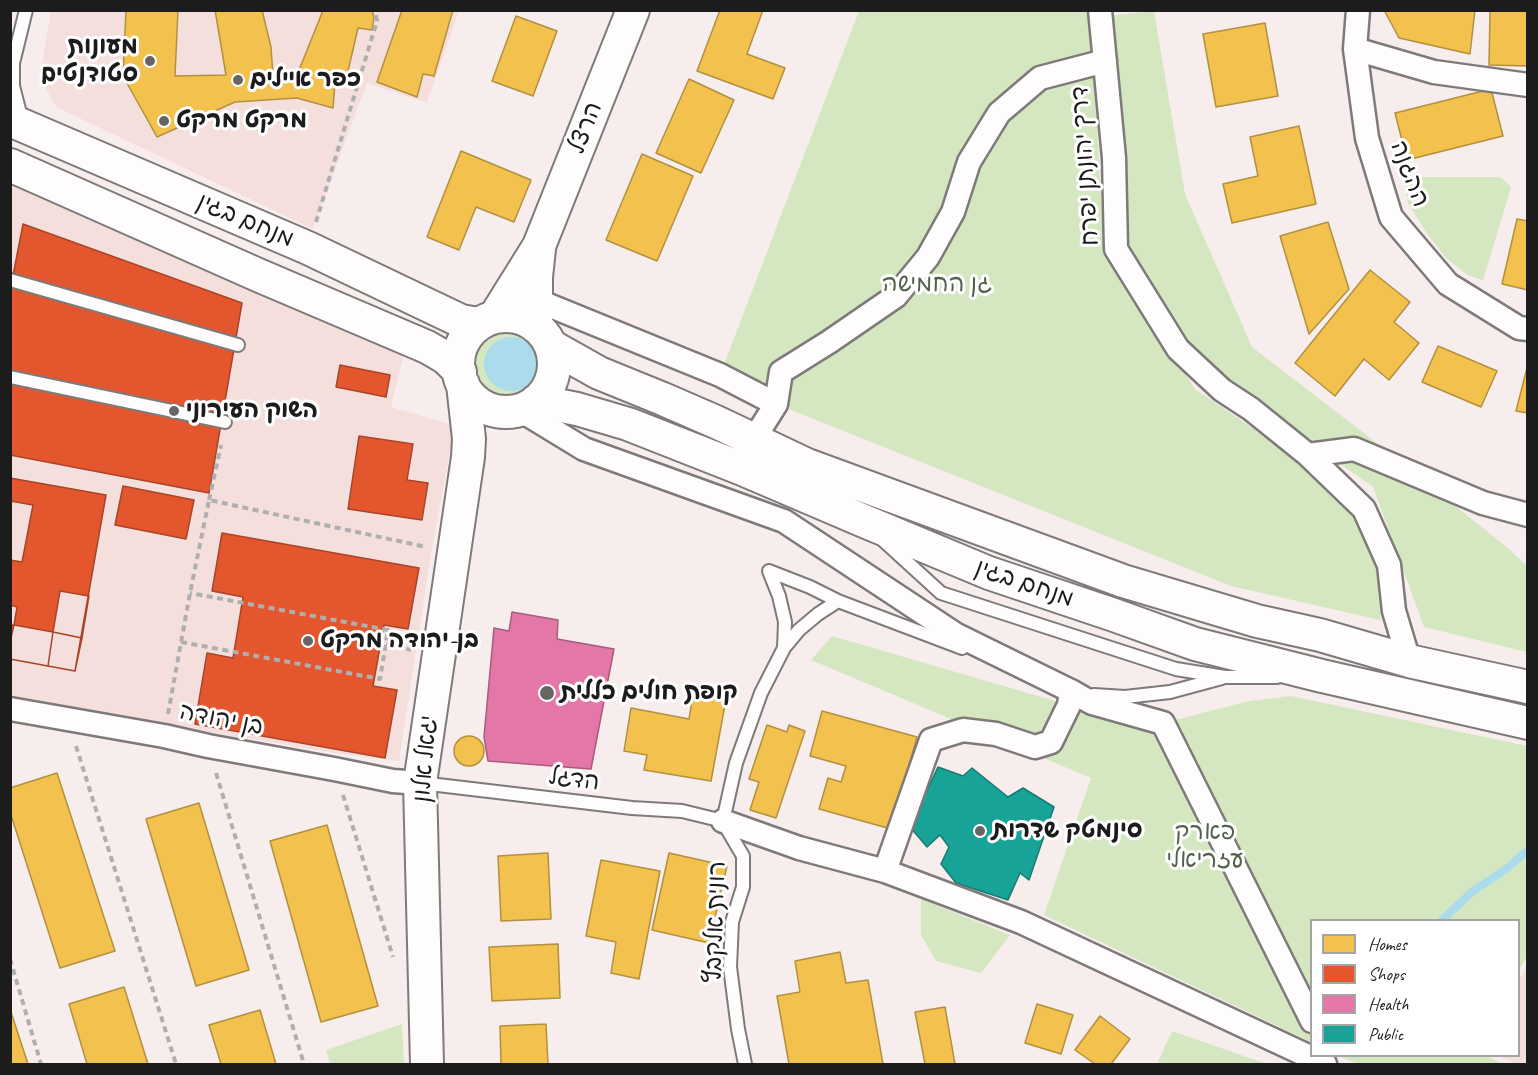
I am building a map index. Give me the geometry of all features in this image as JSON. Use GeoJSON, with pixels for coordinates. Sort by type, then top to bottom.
{"type":"FeatureCollection","features":[{"type":"Feature","properties":{"kind":"main road","name":"הרצל"},"geometry":{"type":"LineString","coordinates":[[487,320],[539,246],[633,10]]}},
{"type":"Feature","properties":{"kind":"main road","name":"מנחם בגין"},"geometry":{"type":"LineString","coordinates":[[17,122],[308,249],[461,321],[487,320]]}},
{"type":"Feature","properties":{"kind":"main road","name":"מנחם בגין"},"geometry":{"type":"LineString","coordinates":[[10,165],[427,347],[446,358],[462,378]]}},
{"type":"Feature","properties":{"kind":"main road","name":"הרצל"},"geometry":{"type":"LineString","coordinates":[[539,246],[536,277],[541,324]]}},
{"type":"Feature","properties":{"kind":"main road"},"geometry":{"type":"LineString","coordinates":[[468,457],[499,420],[521,408],[547,390],[553,375],[554,360],[541,324],[518,317],[487,320],[468,334],[461,347],[458,363],[462,378],[470,394],[490,409],[521,408]]}},
{"type":"Feature","properties":{"kind":"main road","name":"מנחם בגין"},"geometry":{"type":"LineString","coordinates":[[541,324],[599,374],[663,399],[807,465],[1123,581],[1257,621],[1320,635],[1409,661],[1527,687]]}},
{"type":"Feature","properties":{"kind":"main road","name":"יגאל אלון"},"geometry":{"type":"LineString","coordinates":[[427,1065],[420,783],[468,457],[469,439],[462,378]]}},
{"type":"Feature","properties":{"kind":"main road","name":"מנחם בגין"},"geometry":{"type":"LineString","coordinates":[[521,408],[577,409],[628,424],[740,468],[989,573],[1195,644],[1527,723]]}},
{"type":"Feature","properties":{"kind":"street","name":"דרך יהונתן יפרח"},"geometry":{"type":"LineString","coordinates":[[1100,10],[1114,158],[1116,249],[1178,348],[1222,390],[1251,409],[1308,455],[1364,509],[1389,565],[1395,611],[1409,661]]}},
{"type":"Feature","properties":{"kind":"street","name":"ההגנה"},"geometry":{"type":"LineString","coordinates":[[1358,10],[1355,49],[1366,138],[1391,217],[1448,284],[1519,328],[1527,329]]}},
{"type":"Feature","properties":{"kind":"street"},"geometry":{"type":"LineString","coordinates":[[1355,49],[1434,72],[1527,85]]}},
{"type":"Feature","properties":{"kind":"street"},"geometry":{"type":"LineString","coordinates":[[754,439],[777,404],[781,372],[896,296],[928,257],[953,212],[969,162],[999,113],[1040,78],[1105,61]]}},
{"type":"Feature","properties":{"kind":"street"},"geometry":{"type":"LineString","coordinates":[[541,324],[720,375],[777,404]]}},
{"type":"Feature","properties":{"kind":"street"},"geometry":{"type":"LineString","coordinates":[[521,408],[584,449],[783,521],[955,634],[1092,703],[1163,723],[1310,1019]]}},
{"type":"Feature","properties":{"kind":"street"},"geometry":{"type":"LineString","coordinates":[[1308,455],[1354,449],[1483,503],[1527,515]]}},
{"type":"Feature","properties":{"kind":"street"},"geometry":{"type":"LineString","coordinates":[[885,871],[931,740],[963,730],[996,734],[1035,747],[1051,742],[1069,705],[1071,691]]}},
{"type":"Feature","properties":{"kind":"street","name":"בן יהודה"},"geometry":{"type":"LineString","coordinates":[[10,709],[164,736],[393,781],[420,783]]}},
{"type":"Feature","properties":{"kind":"street"},"geometry":{"type":"LineString","coordinates":[[723,821],[799,848],[885,871],[1020,922],[1324,1065]]}},
{"type":"Feature","properties":{"kind":"lane"},"geometry":{"type":"LineString","coordinates":[[17,122],[13,63],[26,10]]}},
{"type":"Feature","properties":{"kind":"lane"},"geometry":{"type":"LineString","coordinates":[[10,39],[22,30]]}},
{"type":"Feature","properties":{"kind":"lane"},"geometry":{"type":"LineString","coordinates":[[10,280],[238,345]]}},
{"type":"Feature","properties":{"kind":"lane"},"geometry":{"type":"LineString","coordinates":[[10,377],[225,422]]}},
{"type":"Feature","properties":{"kind":"lane"},"geometry":{"type":"LineString","coordinates":[[864,522],[941,594],[1176,669],[1225,677],[1322,676]]}},
{"type":"Feature","properties":{"kind":"lane"},"geometry":{"type":"LineString","coordinates":[[784,648],[785,622],[779,596],[769,571],[838,601],[1071,691],[1089,695],[1125,697],[1170,692],[1225,677]]}},
{"type":"Feature","properties":{"kind":"lane"},"geometry":{"type":"LineString","coordinates":[[723,821],[736,764],[761,693],[784,648],[799,630],[838,601]]}},
{"type":"Feature","properties":{"kind":"lane","name":"הדגל"},"geometry":{"type":"LineString","coordinates":[[420,783],[632,808],[682,811],[723,821]]}},
{"type":"Feature","properties":{"kind":"lane","name":"רונית אלקבץ"},"geometry":{"type":"LineString","coordinates":[[723,821],[743,856],[743,887],[732,922],[730,967],[745,1065]]}},
{"type":"Feature","properties":{"kind":"path"},"geometry":{"type":"LineString","coordinates":[[308,249],[377,21],[375,10]]}},
{"type":"Feature","properties":{"kind":"path"},"geometry":{"type":"LineString","coordinates":[[164,736],[190,593],[221,445]]}},
{"type":"Feature","properties":{"kind":"path"},"geometry":{"type":"LineString","coordinates":[[209,500],[432,548],[450,580]]}},
{"type":"Feature","properties":{"kind":"path"},"geometry":{"type":"LineString","coordinates":[[181,642],[380,679],[388,630],[190,593]]}},
{"type":"Feature","properties":{"kind":"path"},"geometry":{"type":"LineString","coordinates":[[386,644],[402,648]]}},
{"type":"Feature","properties":{"kind":"path"},"geometry":{"type":"LineString","coordinates":[[68,719],[176,1065]]}},
{"type":"Feature","properties":{"kind":"path"},"geometry":{"type":"LineString","coordinates":[[208,746],[304,1065]]}},
{"type":"Feature","properties":{"kind":"path"},"geometry":{"type":"LineString","coordinates":[[334,769],[395,962]]}},
{"type":"Feature","properties":{"kind":"path"},"geometry":{"type":"LineString","coordinates":[[10,959],[41,1065]]}},
{"type":"Feature","properties":{"kind":"shaded area","name":"כפר איילים"},"geometry":{"type":"Polygon","coordinates":[[[51,11],[459,11],[427,103],[367,83],[313,229],[56,107],[40,78],[51,11]]]}},
{"type":"Feature","properties":{"kind":"shaded area"},"geometry":{"type":"Polygon","coordinates":[[[11,180],[404,353],[391,407],[455,426],[432,548],[399,761],[209,732],[63,707],[11,695],[11,180]]]}},
{"type":"Feature","properties":{"kind":"shaded area"},"geometry":{"type":"Polygon","coordinates":[[[1527,965],[1527,1064],[1515,1064],[1502,1057],[1520,1057],[1520,978],[1527,965]]]}},
{"type":"Feature","properties":{"kind":"green space","name":"גן החמישה"},"geometry":{"type":"Polygon","coordinates":[[[859,11],[1091,11],[1104,253],[1196,390],[1318,472],[1353,511],[1383,573],[1380,620],[1231,586],[776,404],[720,375],[859,11]]]}},
{"type":"Feature","properties":{"kind":"green space"},"geometry":{"type":"Polygon","coordinates":[[[1154,11],[1185,194],[1252,347],[1369,437],[1527,566],[1527,652],[1424,627],[1373,487],[1225,383],[1176,333],[1129,250],[1109,16],[1154,11]]]}},
{"type":"Feature","properties":{"kind":"green space"},"geometry":{"type":"Polygon","coordinates":[[[1404,177],[1500,177],[1511,187],[1483,281],[1466,274],[1445,257],[1426,232],[1408,203],[1404,177]]]}},
{"type":"Feature","properties":{"kind":"green space"},"geometry":{"type":"Polygon","coordinates":[[[510,327],[524,330],[537,338],[545,351],[548,365],[545,379],[537,392],[524,400],[510,403],[496,400],[483,392],[475,379],[472,365],[475,351],[483,338],[496,330],[510,327]]]}},
{"type":"Feature","properties":{"kind":"green space","name":"פארק עזריאלי"},"geometry":{"type":"Polygon","coordinates":[[[832,636],[1069,705],[1163,723],[1250,701],[1291,696],[1527,746],[1527,956],[1520,968],[1520,919],[1310,919],[1310,1042],[1044,915],[1091,778],[811,660],[832,636]]]}},
{"type":"Feature","properties":{"kind":"green space"},"geometry":{"type":"Polygon","coordinates":[[[921,899],[1010,935],[981,973],[936,961],[921,935],[921,899]]]}},
{"type":"Feature","properties":{"kind":"green space"},"geometry":{"type":"Polygon","coordinates":[[[402,1024],[404,1064],[330,1064],[326,1050],[402,1024]]]}},
{"type":"Feature","properties":{"kind":"green space"},"geometry":{"type":"Polygon","coordinates":[[[1172,1031],[1267,1064],[1157,1064],[1172,1031]]]}},
{"type":"Feature","properties":{"kind":"green space"},"geometry":{"type":"Polygon","coordinates":[[[1341,1057],[1490,1057],[1502,1064],[1358,1064],[1341,1057]]]}},
{"type":"Feature","properties":{"kind":"water"},"geometry":{"type":"Polygon","coordinates":[[[511,337],[521,339],[530,345],[536,354],[538,364],[536,374],[530,383],[521,389],[511,391],[501,389],[492,383],[486,374],[484,364],[486,354],[492,345],[501,339],[511,337]]]}},
{"type":"Feature","properties":{"kind":"building: Homes","name":"מעונות סטודנטים"},"geometry":{"type":"Polygon","coordinates":[[[126,10],[178,10],[175,76],[226,75],[215,10],[262,10],[271,47],[273,75],[297,75],[322,13],[321,10],[372,10],[374,18],[372,30],[358,28],[345,84],[335,83],[333,108],[297,98],[235,102],[157,137],[123,76],[126,10]]]}},
{"type":"Feature","properties":{"kind":"building: Homes"},"geometry":{"type":"Polygon","coordinates":[[[402,10],[453,10],[434,76],[423,74],[417,97],[377,82],[402,10]]]}},
{"type":"Feature","properties":{"kind":"building: Homes"},"geometry":{"type":"Polygon","coordinates":[[[720,10],[763,10],[747,54],[785,68],[773,99],[697,71],[720,10]]]}},
{"type":"Feature","properties":{"kind":"building: Homes"},"geometry":{"type":"Polygon","coordinates":[[[1384,10],[1475,10],[1470,54],[1399,38],[1384,10]]]}},
{"type":"Feature","properties":{"kind":"building: Homes"},"geometry":{"type":"Polygon","coordinates":[[[1490,10],[1528,10],[1528,66],[1489,65],[1490,10]]]}},
{"type":"Feature","properties":{"kind":"building: Homes"},"geometry":{"type":"Polygon","coordinates":[[[516,16],[557,31],[533,96],[492,81],[516,16]]]}},
{"type":"Feature","properties":{"kind":"building: Homes"},"geometry":{"type":"Polygon","coordinates":[[[1265,23],[1278,96],[1216,107],[1203,34],[1265,23]]]}},
{"type":"Feature","properties":{"kind":"building: Homes"},"geometry":{"type":"Polygon","coordinates":[[[689,79],[734,100],[701,173],[656,153],[689,79]]]}},
{"type":"Feature","properties":{"kind":"building: Homes"},"geometry":{"type":"Polygon","coordinates":[[[1491,89],[1503,136],[1407,160],[1395,113],[1491,89]]]}},
{"type":"Feature","properties":{"kind":"building: Homes"},"geometry":{"type":"Polygon","coordinates":[[[1299,126],[1316,204],[1232,223],[1223,184],[1258,176],[1250,137],[1299,126]]]}},
{"type":"Feature","properties":{"kind":"building: Homes"},"geometry":{"type":"Polygon","coordinates":[[[461,151],[531,180],[514,222],[476,207],[459,250],[427,237],[461,151]]]}},
{"type":"Feature","properties":{"kind":"building: Homes"},"geometry":{"type":"Polygon","coordinates":[[[642,154],[693,176],[657,261],[606,240],[642,154]]]}},
{"type":"Feature","properties":{"kind":"building: Homes"},"geometry":{"type":"Polygon","coordinates":[[[1517,219],[1528,221],[1528,290],[1502,284],[1517,219]]]}},
{"type":"Feature","properties":{"kind":"building: Homes"},"geometry":{"type":"Polygon","coordinates":[[[1328,222],[1349,289],[1309,334],[1280,236],[1328,222]]]}},
{"type":"Feature","properties":{"kind":"building: Homes"},"geometry":{"type":"Polygon","coordinates":[[[1370,270],[1410,302],[1394,322],[1419,343],[1389,380],[1364,359],[1335,396],[1295,363],[1370,270]]]}},
{"type":"Feature","properties":{"kind":"building: Homes"},"geometry":{"type":"Polygon","coordinates":[[[1438,346],[1497,371],[1481,407],[1422,382],[1438,346]]]}},
{"type":"Feature","properties":{"kind":"building: Homes"},"geometry":{"type":"Polygon","coordinates":[[[1528,364],[1528,413],[1516,411],[1528,364]]]}},
{"type":"Feature","properties":{"kind":"building: Homes"},"geometry":{"type":"Polygon","coordinates":[[[694,688],[727,694],[711,781],[644,770],[647,755],[624,751],[631,708],[689,719],[694,688]]]}},
{"type":"Feature","properties":{"kind":"building: Homes"},"geometry":{"type":"Polygon","coordinates":[[[822,711],[917,737],[891,829],[819,809],[828,778],[841,782],[846,766],[810,756],[822,711]]]}},
{"type":"Feature","properties":{"kind":"building: Homes"},"geometry":{"type":"Polygon","coordinates":[[[767,725],[787,732],[789,725],[805,731],[776,818],[750,810],[759,782],[749,779],[767,725]]]}},
{"type":"Feature","properties":{"kind":"building: Homes"},"geometry":{"type":"Polygon","coordinates":[[[469,736],[480,740],[484,751],[480,762],[469,766],[458,762],[454,751],[458,740],[469,736]]]}},
{"type":"Feature","properties":{"kind":"building: Homes"},"geometry":{"type":"Polygon","coordinates":[[[57,773],[115,951],[60,968],[10,812],[10,788],[57,773]]]}},
{"type":"Feature","properties":{"kind":"building: Homes"},"geometry":{"type":"Polygon","coordinates":[[[199,803],[249,970],[196,986],[146,819],[199,803]]]}},
{"type":"Feature","properties":{"kind":"building: Homes"},"geometry":{"type":"Polygon","coordinates":[[[327,825],[378,1006],[321,1022],[270,841],[327,825]]]}},
{"type":"Feature","properties":{"kind":"building: Homes"},"geometry":{"type":"Polygon","coordinates":[[[548,853],[551,919],[501,921],[498,856],[548,853]]]}},
{"type":"Feature","properties":{"kind":"building: Homes"},"geometry":{"type":"Polygon","coordinates":[[[669,853],[727,866],[709,943],[652,930],[669,853]]]}},
{"type":"Feature","properties":{"kind":"building: Homes"},"geometry":{"type":"Polygon","coordinates":[[[601,860],[660,871],[639,979],[611,973],[616,942],[586,936],[601,860]]]}},
{"type":"Feature","properties":{"kind":"building: Homes"},"geometry":{"type":"Polygon","coordinates":[[[558,944],[560,998],[492,1001],[489,947],[558,944]]]}},
{"type":"Feature","properties":{"kind":"building: Homes"},"geometry":{"type":"Polygon","coordinates":[[[840,952],[846,983],[868,980],[883,1064],[789,1064],[777,996],[800,992],[795,961],[840,952]]]}},
{"type":"Feature","properties":{"kind":"building: Homes"},"geometry":{"type":"Polygon","coordinates":[[[124,987],[148,1064],[87,1064],[69,1004],[124,987]]]}},
{"type":"Feature","properties":{"kind":"building: Homes"},"geometry":{"type":"Polygon","coordinates":[[[1037,1004],[1073,1015],[1061,1054],[1025,1043],[1037,1004]]]}},
{"type":"Feature","properties":{"kind":"building: Homes"},"geometry":{"type":"Polygon","coordinates":[[[945,1007],[955,1064],[925,1064],[915,1012],[945,1007]]]}},
{"type":"Feature","properties":{"kind":"building: Homes"},"geometry":{"type":"Polygon","coordinates":[[[10,1009],[28,1064],[10,1064],[10,1009]]]}},
{"type":"Feature","properties":{"kind":"building: Homes"},"geometry":{"type":"Polygon","coordinates":[[[260,1010],[276,1064],[221,1064],[209,1025],[260,1010]]]}},
{"type":"Feature","properties":{"kind":"building: Homes"},"geometry":{"type":"Polygon","coordinates":[[[1100,1016],[1130,1039],[1111,1064],[1095,1064],[1075,1050],[1100,1016]]]}},
{"type":"Feature","properties":{"kind":"building: Homes"},"geometry":{"type":"Polygon","coordinates":[[[546,1024],[548,1064],[501,1064],[500,1026],[546,1024]]]}},
{"type":"Feature","properties":{"kind":"building: Shops","name":"השוק העירוני"},"geometry":{"type":"Polygon","coordinates":[[[23,224],[242,303],[209,493],[10,455],[10,291],[23,224]]]}},
{"type":"Feature","properties":{"kind":"building: Shops"},"geometry":{"type":"Polygon","coordinates":[[[340,365],[390,375],[386,397],[336,387],[340,365]]]}},
{"type":"Feature","properties":{"kind":"building: Shops"},"geometry":{"type":"Polygon","coordinates":[[[359,436],[413,444],[407,480],[428,483],[422,520],[348,509],[359,436]]]}},
{"type":"Feature","properties":{"kind":"building: Shops"},"geometry":{"type":"Polygon","coordinates":[[[10,478],[106,495],[75,671],[10,659],[10,478]]]}},
{"type":"Feature","properties":{"kind":"building: Shops"},"geometry":{"type":"Polygon","coordinates":[[[123,486],[194,500],[186,539],[115,525],[123,486]]]}},
{"type":"Feature","properties":{"kind":"building: Shops"},"geometry":{"type":"Polygon","coordinates":[[[10,501],[33,505],[22,562],[10,560],[10,501]]]}},
{"type":"Feature","properties":{"kind":"building: Shops","name":"בן-יהודה מרקט"},"geometry":{"type":"Polygon","coordinates":[[[222,533],[419,568],[408,629],[384,625],[373,686],[397,690],[385,758],[195,724],[207,653],[233,658],[243,597],[212,591],[222,533]]]}},
{"type":"Feature","properties":{"kind":"building: Shops"},"geometry":{"type":"Polygon","coordinates":[[[60,591],[89,596],[82,638],[53,632],[60,591]]]}},
{"type":"Feature","properties":{"kind":"building: Shops"},"geometry":{"type":"Polygon","coordinates":[[[10,605],[17,607],[14,625],[10,625],[10,605]]]}},
{"type":"Feature","properties":{"kind":"building: Shops"},"geometry":{"type":"Polygon","coordinates":[[[14,625],[53,632],[48,666],[10,659],[10,642],[14,625]]]}},
{"type":"Feature","properties":{"kind":"building: Shops"},"geometry":{"type":"Polygon","coordinates":[[[53,632],[82,638],[75,671],[48,666],[53,632]]]}},
{"type":"Feature","properties":{"kind":"building: Health","name":"קופת חולים כללית"},"geometry":{"type":"Polygon","coordinates":[[[512,612],[558,620],[557,639],[614,649],[591,769],[488,761],[484,737],[494,628],[509,631],[512,612]]]}},
{"type":"Feature","properties":{"kind":"building: Public","name":"סינמטק שדרות"},"geometry":{"type":"Polygon","coordinates":[[[938,767],[963,776],[972,768],[1008,797],[1023,788],[1054,807],[1029,880],[1020,873],[1008,900],[956,883],[941,864],[949,847],[940,835],[927,847],[910,827],[938,767]]]}},
{"type":"Feature","properties":{"kind":"waterway"},"geometry":{"type":"LineString","coordinates":[[1443,919],[1473,891],[1505,870],[1528,850]]}},
{"type":"Feature","properties":{"kind":"place","name":"מעונות סטודנטים"},"geometry":{"type":"Point","coordinates":[150,61]}},
{"type":"Feature","properties":{"kind":"place","name":"כפר איילים"},"geometry":{"type":"Point","coordinates":[238,80]}},
{"type":"Feature","properties":{"kind":"place","name":"מרקט מרקט"},"geometry":{"type":"Point","coordinates":[164,121]}},
{"type":"Feature","properties":{"kind":"place","name":"השוק העירוני"},"geometry":{"type":"Point","coordinates":[174,411]}},
{"type":"Feature","properties":{"kind":"place","name":"בן-יהודה מרקט"},"geometry":{"type":"Point","coordinates":[308,641]}},
{"type":"Feature","properties":{"kind":"place","name":"קופת חולים כללית"},"geometry":{"type":"Point","coordinates":[547,693]}},
{"type":"Feature","properties":{"kind":"place","name":"סינמטק שדרות"},"geometry":{"type":"Point","coordinates":[980,831]}}]}
